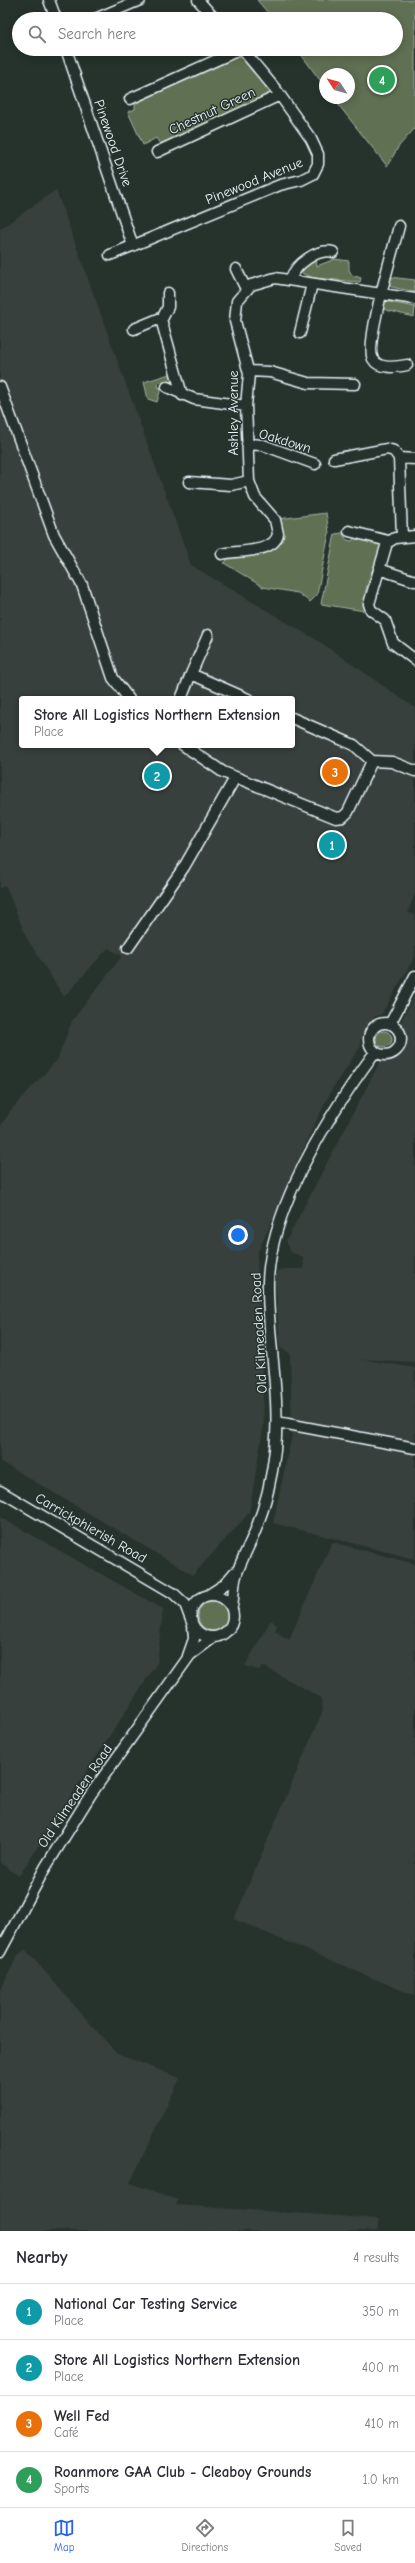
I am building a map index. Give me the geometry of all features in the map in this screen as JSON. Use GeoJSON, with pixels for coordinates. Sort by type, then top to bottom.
{"type":"FeatureCollection","features":[{"type":"Feature","properties":{"kind":"street"},"geometry":{"type":"LineString","coordinates":[[49,0],[53,12]]}},
{"type":"Feature","properties":{"kind":"street"},"geometry":{"type":"LineString","coordinates":[[112,12],[140,0]]}},
{"type":"Feature","properties":{"kind":"street"},"geometry":{"type":"LineString","coordinates":[[198,0],[209,12]]}},
{"type":"Feature","properties":{"kind":"street","name":"Pinewood Drive"},"geometry":{"type":"LineString","coordinates":[[68,56],[133,246]]}},
{"type":"Feature","properties":{"kind":"street"},"geometry":{"type":"LineString","coordinates":[[130,99],[226,56]]}},
{"type":"Feature","properties":{"kind":"street","name":"Pinewood Avenue"},"geometry":{"type":"LineString","coordinates":[[110,255],[313,174],[318,164],[317,150],[280,95],[248,56]]}},
{"type":"Feature","properties":{"kind":"street","name":"Chestnut Green"},"geometry":{"type":"LineString","coordinates":[[157,152],[280,95]]}},
{"type":"Feature","properties":{"kind":"street"},"geometry":{"type":"LineString","coordinates":[[399,226],[371,343],[372,357],[375,362],[386,366],[407,365]]}},
{"type":"Feature","properties":{"kind":"street"},"geometry":{"type":"LineString","coordinates":[[291,279],[296,268],[314,255],[323,251],[333,252]]}},
{"type":"Feature","properties":{"kind":"street"},"geometry":{"type":"LineString","coordinates":[[236,269],[246,289],[264,280],[291,279],[312,284],[415,299]]}},
{"type":"Feature","properties":{"kind":"street"},"geometry":{"type":"LineString","coordinates":[[300,334],[312,284]]}},
{"type":"Feature","properties":{"kind":"street","name":"Ashley Avenue"},"geometry":{"type":"LineString","coordinates":[[222,554],[257,549],[275,542],[278,531],[273,516],[255,497],[249,481],[246,406],[249,371],[234,316],[237,300],[246,289]]}},
{"type":"Feature","properties":{"kind":"street"},"geometry":{"type":"LineString","coordinates":[[134,329],[161,319],[167,311],[168,293]]}},
{"type":"Feature","properties":{"kind":"street"},"geometry":{"type":"LineString","coordinates":[[161,319],[182,395]]}},
{"type":"Feature","properties":{"kind":"street"},"geometry":{"type":"LineString","coordinates":[[249,371],[270,372],[308,383],[355,384]]}},
{"type":"Feature","properties":{"kind":"street"},"geometry":{"type":"LineString","coordinates":[[0,387],[54,535],[82,584],[113,678],[127,696]]}},
{"type":"Feature","properties":{"kind":"street"},"geometry":{"type":"LineString","coordinates":[[167,387],[182,395],[198,400],[246,406]]}},
{"type":"Feature","properties":{"kind":"street","name":"Oakdown"},"geometry":{"type":"LineString","coordinates":[[247,444],[263,445],[315,464]]}},
{"type":"Feature","properties":{"kind":"street"},"geometry":{"type":"LineString","coordinates":[[334,459],[387,449],[394,451],[399,458],[402,537]]}},
{"type":"Feature","properties":{"kind":"street"},"geometry":{"type":"LineString","coordinates":[[399,458],[415,459]]}},
{"type":"Feature","properties":{"kind":"street"},"geometry":{"type":"LineString","coordinates":[[189,482],[231,485],[249,481]]}},
{"type":"Feature","properties":{"kind":"street"},"geometry":{"type":"LineString","coordinates":[[349,531],[388,542],[402,537],[415,536]]}},
{"type":"Feature","properties":{"kind":"street"},"geometry":{"type":"LineString","coordinates":[[388,542],[369,599],[370,607],[385,620],[393,643],[415,660]]}},
{"type":"Feature","properties":{"kind":"street"},"geometry":{"type":"LineString","coordinates":[[378,569],[415,581]]}},
{"type":"Feature","properties":{"kind":"street"},"geometry":{"type":"LineString","coordinates":[[182,696],[208,635]]}},
{"type":"Feature","properties":{"kind":"street"},"geometry":{"type":"LineString","coordinates":[[191,674],[241,696]]}},
{"type":"Feature","properties":{"kind":"street"},"geometry":{"type":"LineString","coordinates":[[295,719],[354,745],[372,761],[392,762],[415,771]]}},
{"type":"Feature","properties":{"kind":"street"},"geometry":{"type":"LineString","coordinates":[[187,748],[210,765],[235,778],[326,816],[339,818],[345,815],[350,808],[372,761]]}},
{"type":"Feature","properties":{"kind":"street"},"geometry":{"type":"LineString","coordinates":[[128,948],[184,867],[235,778]]}},
{"type":"Feature","properties":{"kind":"street"},"geometry":{"type":"LineString","coordinates":[[390,1024],[415,976]]}},
{"type":"Feature","properties":{"kind":"street"},"geometry":{"type":"LineString","coordinates":[[380,1024],[390,1024],[398,1031],[399,1047],[386,1055],[375,1052],[369,1041],[371,1031],[380,1024]]}},
{"type":"Feature","properties":{"kind":"street","name":"Old Kilmeaden Road"},"geometry":{"type":"LineString","coordinates":[[232,1606],[233,1587],[242,1561],[259,1523],[268,1493],[277,1422],[268,1294],[271,1251],[287,1205],[304,1167],[340,1102],[375,1052]]}},
{"type":"Feature","properties":{"kind":"street"},"geometry":{"type":"LineString","coordinates":[[277,1422],[415,1448]]}},
{"type":"Feature","properties":{"kind":"street","name":"Carrickphierish Road"},"geometry":{"type":"LineString","coordinates":[[0,1491],[168,1590],[185,1604],[192,1623]]}},
{"type":"Feature","properties":{"kind":"street","name":"Old Kilmeaden Road"},"geometry":{"type":"LineString","coordinates":[[206,1596],[229,1580],[242,1561]]}},
{"type":"Feature","properties":{"kind":"street","name":"Carrickphierish Road"},"geometry":{"type":"LineString","coordinates":[[168,1590],[188,1597],[206,1596]]}},
{"type":"Feature","properties":{"kind":"street"},"geometry":{"type":"LineString","coordinates":[[206,1596],[221,1596],[232,1606],[234,1616],[231,1626],[224,1634],[214,1637],[202,1634],[192,1623],[194,1604],[206,1596]]}},
{"type":"Feature","properties":{"kind":"street","name":"Old Kilmeaden Road"},"geometry":{"type":"LineString","coordinates":[[184,1663],[194,1639],[192,1623]]}},
{"type":"Feature","properties":{"kind":"street","name":"Old Kilmeaden Road"},"geometry":{"type":"LineString","coordinates":[[0,1952],[45,1868],[70,1826],[184,1663],[194,1650],[214,1637]]}},
{"type":"Feature","properties":{"kind":"shaded area"},"geometry":{"type":"Polygon","coordinates":[[[56,190],[191,565],[323,644],[415,708],[415,893],[408,912],[415,915],[415,956],[381,1015],[375,1016],[360,1041],[361,1046],[333,1087],[309,1136],[257,1254],[264,1423],[249,1513],[193,1575],[0,1461],[0,1127],[11,1110],[57,1060],[72,1021],[122,956],[108,948],[64,997],[26,937],[6,886],[0,888],[0,229],[56,190]]]}},
{"type":"Feature","properties":{"kind":"shaded area"},"geometry":{"type":"Polygon","coordinates":[[[415,995],[415,1362],[360,1359],[415,1368],[415,1559],[273,1523],[292,1435],[290,1353],[280,1348],[275,1275],[279,1270],[304,1269],[303,1257],[291,1252],[286,1241],[415,995]]]}},
{"type":"Feature","properties":{"kind":"shaded area"},"geometry":{"type":"Polygon","coordinates":[[[0,1517],[163,1609],[157,1663],[19,1876],[0,1863],[0,1517]]]}},
{"type":"Feature","properties":{"kind":"shaded area"},"geometry":{"type":"Polygon","coordinates":[[[332,1542],[415,1564],[415,1996],[234,1919],[323,1710],[320,1697],[263,1666],[259,1670],[245,1666],[271,1620],[277,1625],[275,1631],[289,1640],[332,1542]]]}},
{"type":"Feature","properties":{"kind":"shaded area"},"geometry":{"type":"Polygon","coordinates":[[[25,1949],[117,2054],[180,2078],[130,2183],[178,2200],[176,2205],[379,2219],[377,2231],[0,2231],[0,1989],[18,1955],[25,1949]]]}},
{"type":"Feature","properties":{"kind":"green space"},"geometry":{"type":"Polygon","coordinates":[[[257,0],[415,0],[415,128],[399,146],[387,166],[338,104],[355,104],[355,68],[319,68],[319,79],[302,56],[403,56],[403,12],[267,12],[257,0]]]}},
{"type":"Feature","properties":{"kind":"green space"},"geometry":{"type":"Polygon","coordinates":[[[236,56],[243,56],[272,90],[267,97],[160,144],[156,138],[143,145],[128,112],[135,109],[135,98],[236,56]]]}},
{"type":"Feature","properties":{"kind":"green space"},"geometry":{"type":"Polygon","coordinates":[[[316,258],[317,266],[335,259],[349,261],[349,270],[352,275],[361,278],[360,282],[314,278],[298,272],[316,258]]]}},
{"type":"Feature","properties":{"kind":"green space"},"geometry":{"type":"Polygon","coordinates":[[[389,277],[415,280],[415,292],[387,286],[389,277]]]}},
{"type":"Feature","properties":{"kind":"green space"},"geometry":{"type":"Polygon","coordinates":[[[384,301],[415,307],[414,317],[382,309],[384,301]]]}},
{"type":"Feature","properties":{"kind":"green space"},"geometry":{"type":"Polygon","coordinates":[[[173,373],[174,379],[172,382],[159,382],[158,387],[161,388],[157,402],[148,399],[144,382],[173,373]]]}},
{"type":"Feature","properties":{"kind":"green space"},"geometry":{"type":"Polygon","coordinates":[[[326,513],[329,533],[317,595],[310,602],[298,593],[263,587],[224,563],[234,553],[258,553],[280,542],[282,533],[278,519],[326,513]]]}},
{"type":"Feature","properties":{"kind":"green space"},"geometry":{"type":"Polygon","coordinates":[[[342,533],[347,540],[352,541],[357,535],[383,544],[375,570],[372,570],[365,593],[367,593],[365,611],[321,604],[335,534],[342,533]]]}},
{"type":"Feature","properties":{"kind":"green space"},"geometry":{"type":"Polygon","coordinates":[[[381,1031],[387,1031],[392,1036],[390,1045],[387,1047],[381,1047],[376,1042],[376,1036],[381,1031]]]}},
{"type":"Feature","properties":{"kind":"green space"},"geometry":{"type":"Polygon","coordinates":[[[213,1601],[219,1602],[227,1610],[227,1622],[219,1630],[213,1631],[207,1630],[199,1622],[198,1616],[199,1610],[207,1602],[213,1601]]]}},
{"type":"Feature","properties":{"kind":"place","name":"Roanmore GAA Club - Cleaboy Grounds"},"geometry":{"type":"Point","coordinates":[382,80]}},
{"type":"Feature","properties":{"kind":"place","name":"Well Fed"},"geometry":{"type":"Point","coordinates":[335,772]}},
{"type":"Feature","properties":{"kind":"place","name":"Store All Logistics Northern Extension"},"geometry":{"type":"Point","coordinates":[157,776]}},
{"type":"Feature","properties":{"kind":"place","name":"National Car Testing Service"},"geometry":{"type":"Point","coordinates":[332,845]}}]}
